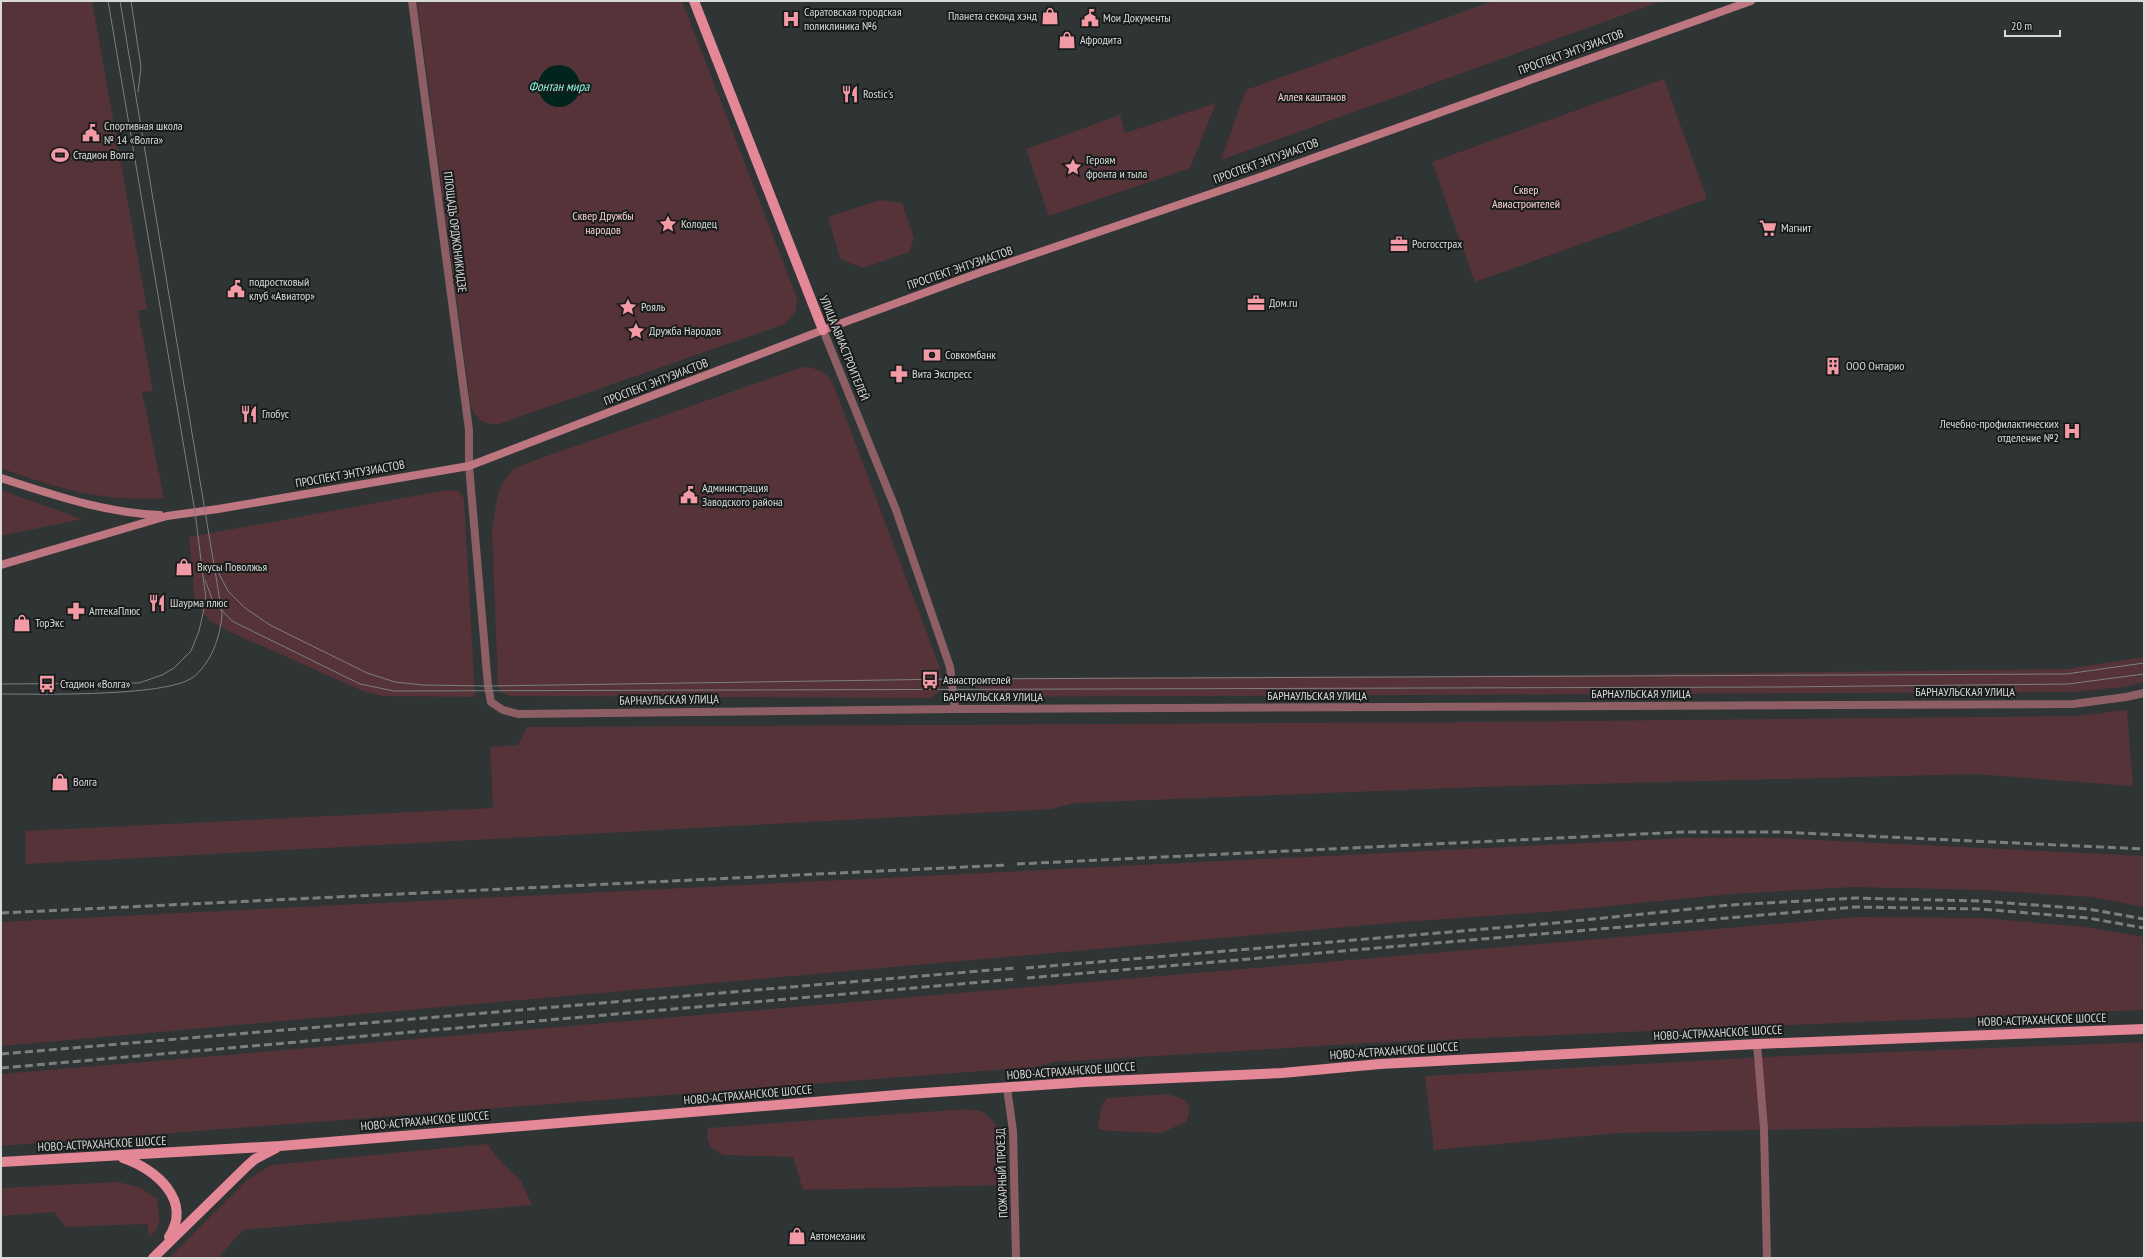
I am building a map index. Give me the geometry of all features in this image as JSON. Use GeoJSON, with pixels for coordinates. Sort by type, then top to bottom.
{"type":"FeatureCollection","features":[{"type":"Feature","properties":{"kind":"main road","name":"УЛИЦА АВИАСТРОИТЕЛЕЙ"},"geometry":{"type":"LineString","coordinates":[[694,1],[823,330]]}},
{"type":"Feature","properties":{"kind":"main road","name":"ПРОСПЕКТ ЭНТУЗИАСТОВ"},"geometry":{"type":"LineString","coordinates":[[1,565],[167,516],[218,509],[469,466],[823,330],[984,271],[1260,177],[1751,1]]}},
{"type":"Feature","properties":{"kind":"main road","name":"ПРОСПЕКТ ЭНТУЗИАСТОВ"},"geometry":{"type":"LineString","coordinates":[[1,478],[78,503],[134,514],[167,516]]}},
{"type":"Feature","properties":{"kind":"main road","name":"НОВО-АСТРАХАНСКОЕ ШОССЕ"},"geometry":{"type":"LineString","coordinates":[[1,1162],[280,1146],[901,1095],[1084,1082],[1282,1073],[1380,1064],[1757,1044],[2144,1029]]}},
{"type":"Feature","properties":{"kind":"main road"},"geometry":{"type":"LineString","coordinates":[[152,1258],[255,1159],[280,1146]]}},
{"type":"Feature","properties":{"kind":"main road"},"geometry":{"type":"LineString","coordinates":[[120,1156],[149,1171],[161,1182],[175,1200],[178,1210],[178,1219],[164,1246]]}},
{"type":"Feature","properties":{"kind":"street","name":"ПЛОЩАДЬ ОРДЖОНИКИДЗЕ"},"geometry":{"type":"LineString","coordinates":[[412,1],[469,430],[469,466],[491,702]]}},
{"type":"Feature","properties":{"kind":"street","name":"УЛИЦА АВИАСТРОИТЕЛЕЙ"},"geometry":{"type":"LineString","coordinates":[[823,330],[899,518],[950,667],[955,709]]}},
{"type":"Feature","properties":{"kind":"street","name":"БАРНАУЛЬСКАЯ УЛИЦА"},"geometry":{"type":"LineString","coordinates":[[491,702],[503,710],[518,714],[955,709],[2073,704],[2144,693]]}},
{"type":"Feature","properties":{"kind":"street"},"geometry":{"type":"LineString","coordinates":[[1757,1044],[1764,1129],[1767,1258]]}},
{"type":"Feature","properties":{"kind":"street","name":"ПОЖАРНЫЙ ПРОЕЗД"},"geometry":{"type":"LineString","coordinates":[[1007,1088],[1013,1131],[1016,1258]]}},
{"type":"Feature","properties":{"kind":"green space","name":"Стадион Волга"},"geometry":{"type":"Polygon","coordinates":[[[1,1],[92,1],[147,309],[138,311],[153,391],[142,392],[164,498],[142,499],[101,496],[62,488],[1,468],[1,1]]]}},
{"type":"Feature","properties":{"kind":"green space","name":"Сквер Дружбы народов"},"geometry":{"type":"Polygon","coordinates":[[[417,1],[682,1],[797,298],[796,312],[785,324],[499,424],[489,424],[479,419],[471,408],[417,1]]]}},
{"type":"Feature","properties":{"kind":"green space","name":"Аллея каштанов"},"geometry":{"type":"Polygon","coordinates":[[[1493,1],[1662,1],[1221,160],[1246,90],[1493,1]]]}},
{"type":"Feature","properties":{"kind":"green space","name":"Сквер Авиастроителей"},"geometry":{"type":"Polygon","coordinates":[[[1664,79],[1707,199],[1475,282],[1432,162],[1664,79]]]}},
{"type":"Feature","properties":{"kind":"green space"},"geometry":{"type":"Polygon","coordinates":[[[1216,103],[1190,168],[1049,216],[1026,149],[1120,115],[1125,133],[1216,103]]]}},
{"type":"Feature","properties":{"kind":"green space"},"geometry":{"type":"Polygon","coordinates":[[[880,200],[902,203],[914,238],[909,252],[863,268],[840,259],[828,217],[880,200]]]}},
{"type":"Feature","properties":{"kind":"green space"},"geometry":{"type":"Polygon","coordinates":[[[803,367],[812,368],[819,371],[832,381],[940,668],[941,681],[939,692],[930,698],[511,696],[500,692],[498,684],[492,530],[497,499],[502,483],[513,470],[524,464],[803,367]]]}},
{"type":"Feature","properties":{"kind":"green space"},"geometry":{"type":"Polygon","coordinates":[[[1,490],[82,519],[1,536],[1,490]]]}},
{"type":"Feature","properties":{"kind":"green space"},"geometry":{"type":"Polygon","coordinates":[[[447,490],[459,491],[464,499],[475,697],[383,696],[363,691],[228,631],[209,620],[195,602],[189,537],[447,490]]]}},
{"type":"Feature","properties":{"kind":"green space"},"geometry":{"type":"Polygon","coordinates":[[[2144,657],[2144,682],[2125,687],[2073,692],[987,697],[970,678],[1577,675],[2068,669],[2144,657]]]}},
{"type":"Feature","properties":{"kind":"green space"},"geometry":{"type":"Polygon","coordinates":[[[2127,710],[2133,786],[1974,774],[1481,787],[1075,803],[1051,809],[26,864],[25,831],[493,808],[490,747],[518,745],[527,727],[1476,722],[2076,716],[2127,710]]]}},
{"type":"Feature","properties":{"kind":"green space"},"geometry":{"type":"Polygon","coordinates":[[[1684,838],[1778,838],[2144,856],[2144,907],[2091,897],[1984,890],[1854,887],[1732,894],[1558,911],[1402,922],[1,1046],[1,922],[1684,838]]]}},
{"type":"Feature","properties":{"kind":"green space"},"geometry":{"type":"Polygon","coordinates":[[[1858,917],[1981,918],[2085,927],[2144,937],[2144,1010],[1370,1043],[1055,1062],[1035,1067],[1,1146],[1,1074],[1858,917]]]}},
{"type":"Feature","properties":{"kind":"green space"},"geometry":{"type":"Polygon","coordinates":[[[2144,1042],[2144,1122],[1618,1133],[1434,1150],[1425,1076],[1786,1056],[2144,1042]]]}},
{"type":"Feature","properties":{"kind":"green space"},"geometry":{"type":"Polygon","coordinates":[[[1167,1094],[1187,1102],[1189,1106],[1189,1115],[1186,1122],[1161,1133],[1098,1129],[1101,1107],[1107,1098],[1167,1094]]]}},
{"type":"Feature","properties":{"kind":"green space"},"geometry":{"type":"Polygon","coordinates":[[[966,1109],[982,1112],[991,1119],[997,1127],[1005,1156],[1007,1185],[803,1190],[793,1157],[723,1155],[710,1147],[707,1137],[708,1128],[966,1109]]]}},
{"type":"Feature","properties":{"kind":"green space"},"geometry":{"type":"Polygon","coordinates":[[[488,1144],[498,1159],[521,1181],[532,1205],[243,1230],[218,1258],[169,1258],[247,1180],[271,1165],[488,1144]]]}},
{"type":"Feature","properties":{"kind":"green space"},"geometry":{"type":"Polygon","coordinates":[[[118,1182],[141,1188],[157,1199],[159,1224],[154,1233],[149,1237],[147,1224],[66,1227],[54,1212],[1,1216],[1,1188],[118,1182]]]}},
{"type":"Feature","properties":{"kind":"water","name":"Фонтан мира"},"geometry":{"type":"Polygon","coordinates":[[[559,65],[574,71],[580,86],[574,101],[559,107],[544,101],[538,86],[544,71],[559,65]]]}},
{"type":"Feature","properties":{"kind":"tram line"},"geometry":{"type":"LineString","coordinates":[[1,684],[139,683],[162,675],[174,668],[191,651],[199,631],[206,600],[195,512],[108,1]]}},
{"type":"Feature","properties":{"kind":"tram line"},"geometry":{"type":"LineString","coordinates":[[1,694],[100,693],[155,689],[177,684],[192,678],[205,665],[214,649],[220,631],[222,613],[120,1]]}},
{"type":"Feature","properties":{"kind":"tram line"},"geometry":{"type":"LineString","coordinates":[[131,1],[141,67],[138,92]]}},
{"type":"Feature","properties":{"kind":"tram line"},"geometry":{"type":"LineString","coordinates":[[214,564],[228,591],[245,608],[270,625],[367,673],[395,682],[423,685],[488,686],[953,679],[2066,674],[2144,663]]}},
{"type":"Feature","properties":{"kind":"tram line"},"geometry":{"type":"LineString","coordinates":[[205,580],[213,601],[232,621],[360,684],[394,691],[1777,687],[2068,684],[2144,674]]}},
{"type":"Feature","properties":{"kind":"railway"},"geometry":{"type":"LineString","coordinates":[[1017,864],[1684,832],[1780,832],[2144,849]]}},
{"type":"Feature","properties":{"kind":"railway"},"geometry":{"type":"LineString","coordinates":[[1,913],[1007,865]]}},
{"type":"Feature","properties":{"kind":"railway"},"geometry":{"type":"LineString","coordinates":[[1026,968],[1555,923],[1730,905],[1855,898],[1980,901],[2088,909],[2144,919]]}},
{"type":"Feature","properties":{"kind":"railway"},"geometry":{"type":"LineString","coordinates":[[1027,978],[1856,907],[1980,909],[2088,918],[2144,928]]}},
{"type":"Feature","properties":{"kind":"railway"},"geometry":{"type":"LineString","coordinates":[[1,1054],[1015,968]]}},
{"type":"Feature","properties":{"kind":"railway"},"geometry":{"type":"LineString","coordinates":[[1,1068],[1016,979]]}},
{"type":"Feature","properties":{"kind":"place","name":"Планета секонд хэнд"},"geometry":{"type":"Point","coordinates":[1050,16]}},
{"type":"Feature","properties":{"kind":"place","name":"Мои Документы"},"geometry":{"type":"Point","coordinates":[1090,18]}},
{"type":"Feature","properties":{"kind":"place","name":"Саратовская городская поликлиника №6"},"geometry":{"type":"Point","coordinates":[791,19]}},
{"type":"Feature","properties":{"kind":"place","name":"Афродита"},"geometry":{"type":"Point","coordinates":[1067,40]}},
{"type":"Feature","properties":{"kind":"place","name":"Rostic's"},"geometry":{"type":"Point","coordinates":[850,94]}},
{"type":"Feature","properties":{"kind":"place","name":"Спортивная школа № 14 «Волга»"},"geometry":{"type":"Point","coordinates":[91,133]}},
{"type":"Feature","properties":{"kind":"place","name":"Стадион Волга"},"geometry":{"type":"Point","coordinates":[60,155]}},
{"type":"Feature","properties":{"kind":"place","name":"Героям фронта и тыла"},"geometry":{"type":"Point","coordinates":[1073,167]}},
{"type":"Feature","properties":{"kind":"place","name":"Колодец"},"geometry":{"type":"Point","coordinates":[668,224]}},
{"type":"Feature","properties":{"kind":"place","name":"Магнит"},"geometry":{"type":"Point","coordinates":[1768,228]}},
{"type":"Feature","properties":{"kind":"place","name":"Росгосстрах"},"geometry":{"type":"Point","coordinates":[1399,244]}},
{"type":"Feature","properties":{"kind":"place","name":"подростковый клуб «Авиатор»"},"geometry":{"type":"Point","coordinates":[236,289]}},
{"type":"Feature","properties":{"kind":"place","name":"Дом.ru"},"geometry":{"type":"Point","coordinates":[1256,303]}},
{"type":"Feature","properties":{"kind":"place","name":"Рояль"},"geometry":{"type":"Point","coordinates":[628,307]}},
{"type":"Feature","properties":{"kind":"place","name":"Дружба Народов"},"geometry":{"type":"Point","coordinates":[636,331]}},
{"type":"Feature","properties":{"kind":"place","name":"Совкомбанк"},"geometry":{"type":"Point","coordinates":[932,355]}},
{"type":"Feature","properties":{"kind":"place","name":"ООО Онтарио"},"geometry":{"type":"Point","coordinates":[1833,366]}},
{"type":"Feature","properties":{"kind":"place","name":"Вита Экспресс"},"geometry":{"type":"Point","coordinates":[899,374]}},
{"type":"Feature","properties":{"kind":"place","name":"Глобус"},"geometry":{"type":"Point","coordinates":[249,414]}},
{"type":"Feature","properties":{"kind":"place","name":"Лечебно-профилактических отделение №2"},"geometry":{"type":"Point","coordinates":[2072,431]}},
{"type":"Feature","properties":{"kind":"place","name":"Администрация Заводского района"},"geometry":{"type":"Point","coordinates":[689,495]}},
{"type":"Feature","properties":{"kind":"place","name":"Вкусы Поволжья"},"geometry":{"type":"Point","coordinates":[184,567]}},
{"type":"Feature","properties":{"kind":"place","name":"Шаурма плюс"},"geometry":{"type":"Point","coordinates":[157,603]}},
{"type":"Feature","properties":{"kind":"place","name":"АптекаПлюс"},"geometry":{"type":"Point","coordinates":[76,611]}},
{"type":"Feature","properties":{"kind":"place","name":"ТорЭкс"},"geometry":{"type":"Point","coordinates":[22,623]}},
{"type":"Feature","properties":{"kind":"place","name":"Авиастроителей"},"geometry":{"type":"Point","coordinates":[930,680]}},
{"type":"Feature","properties":{"kind":"place","name":"Стадион «Волга»"},"geometry":{"type":"Point","coordinates":[47,684]}},
{"type":"Feature","properties":{"kind":"place","name":"Волга"},"geometry":{"type":"Point","coordinates":[60,782]}},
{"type":"Feature","properties":{"kind":"place","name":"Автомеханик"},"geometry":{"type":"Point","coordinates":[797,1236]}}]}
